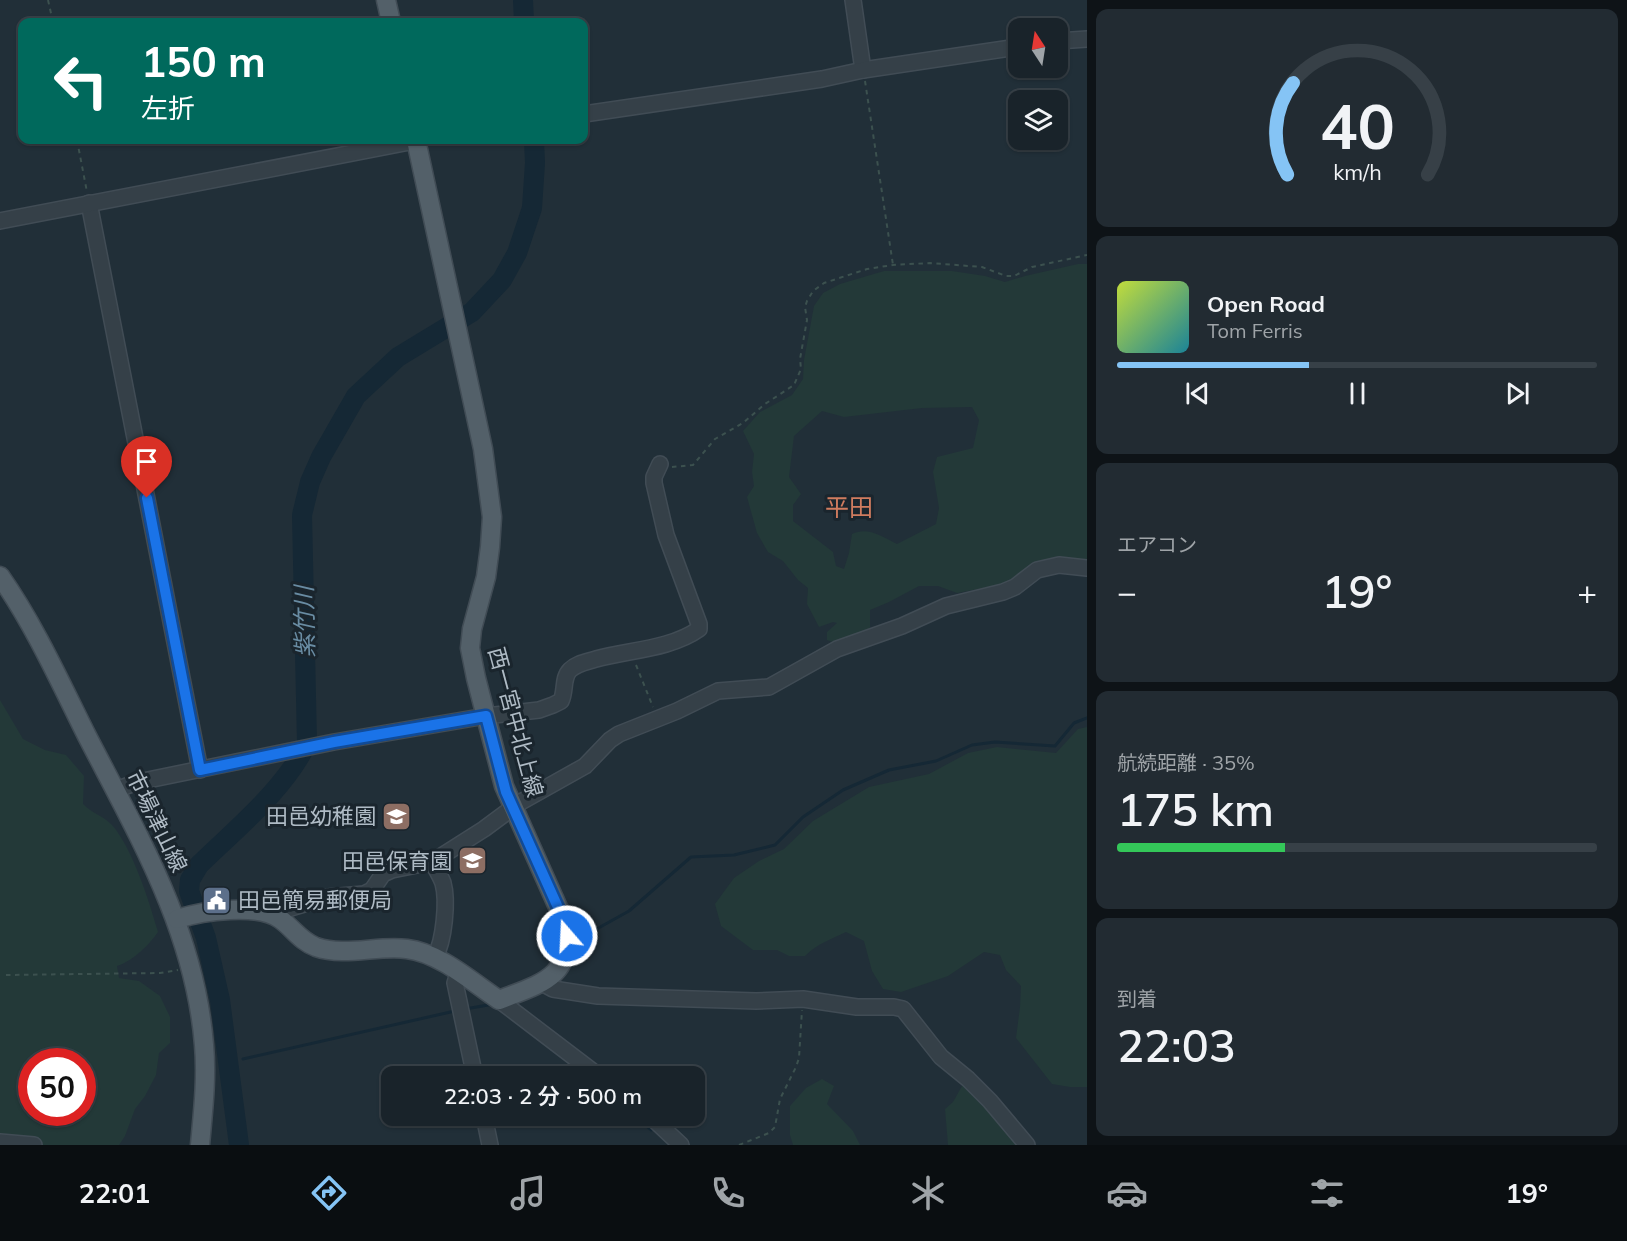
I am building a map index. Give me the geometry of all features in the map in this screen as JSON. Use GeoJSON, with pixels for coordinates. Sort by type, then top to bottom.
{"type":"FeatureCollection","features":[{"type":"Feature","properties":{"kind":"main road"},"geometry":{"type":"LineString","coordinates":[[386,0],[390,18]]}},
{"type":"Feature","properties":{"kind":"main road","name":"西一宮中北上線"},"geometry":{"type":"LineString","coordinates":[[418,144],[483,448],[492,517],[486,577],[472,629],[470,648],[504,786],[565,923],[567,936],[564,959],[558,970],[542,983],[499,1000]]}},
{"type":"Feature","properties":{"kind":"main road","name":"市場津山線"},"geometry":{"type":"LineString","coordinates":[[0,576],[39,639],[158,877],[184,916],[190,968],[200,1011],[204,1044],[205,1088],[200,1145]]}},
{"type":"Feature","properties":{"kind":"main road"},"geometry":{"type":"LineString","coordinates":[[184,916],[210,912],[256,910],[282,920],[302,940],[316,947],[336,950],[405,949],[420,951],[435,957],[499,1000]]}},
{"type":"Feature","properties":{"kind":"street"},"geometry":{"type":"LineString","coordinates":[[853,0],[863,70]]}},
{"type":"Feature","properties":{"kind":"street"},"geometry":{"type":"LineString","coordinates":[[1068,40],[1087,39]]}},
{"type":"Feature","properties":{"kind":"street"},"geometry":{"type":"LineString","coordinates":[[588,113],[1008,48]]}},
{"type":"Feature","properties":{"kind":"street"},"geometry":{"type":"LineString","coordinates":[[0,221],[396,144]]}},
{"type":"Feature","properties":{"kind":"street"},"geometry":{"type":"LineString","coordinates":[[89,203],[200,770]]}},
{"type":"Feature","properties":{"kind":"street"},"geometry":{"type":"LineString","coordinates":[[115,790],[138,782],[311,747],[486,716],[539,710],[561,700],[566,676],[571,669],[581,663],[677,641],[699,629],[661,515],[654,483],[654,477],[660,464]]}},
{"type":"Feature","properties":{"kind":"street"},"geometry":{"type":"LineString","coordinates":[[271,914],[328,897],[364,894],[372,891],[383,874],[432,862],[476,835],[513,807],[585,766],[619,734],[657,720],[718,691],[769,687],[837,649],[902,626],[940,608],[1003,592],[1037,570],[1059,565],[1087,568]]}},
{"type":"Feature","properties":{"kind":"street"},"geometry":{"type":"LineString","coordinates":[[432,862],[444,891],[442,942],[435,957]]}},
{"type":"Feature","properties":{"kind":"street"},"geometry":{"type":"LineString","coordinates":[[458,973],[455,983],[473,1066]]}},
{"type":"Feature","properties":{"kind":"street"},"geometry":{"type":"LineString","coordinates":[[542,983],[553,989],[611,997],[756,1001],[803,999],[857,1007],[894,1007],[903,1010],[941,1057],[990,1101],[1027,1145]]}},
{"type":"Feature","properties":{"kind":"street"},"geometry":{"type":"LineString","coordinates":[[499,1000],[586,1066]]}},
{"type":"Feature","properties":{"kind":"street"},"geometry":{"type":"LineString","coordinates":[[486,1126],[490,1145]]}},
{"type":"Feature","properties":{"kind":"street"},"geometry":{"type":"LineString","coordinates":[[661,1126],[681,1145]]}},
{"type":"Feature","properties":{"kind":"street"},"geometry":{"type":"LineString","coordinates":[[0,1142],[34,1145]]}},
{"type":"Feature","properties":{"kind":"path"},"geometry":{"type":"LineString","coordinates":[[48,0],[52,18]]}},
{"type":"Feature","properties":{"kind":"path"},"geometry":{"type":"LineString","coordinates":[[863,70],[893,265]]}},
{"type":"Feature","properties":{"kind":"path"},"geometry":{"type":"LineString","coordinates":[[77,144],[89,203]]}},
{"type":"Feature","properties":{"kind":"path"},"geometry":{"type":"LineString","coordinates":[[660,464],[684,467],[693,465],[721,435],[743,423],[765,404],[794,385],[801,369],[800,358],[807,320],[805,307],[813,291],[824,283],[867,269],[930,263],[982,267],[1006,276],[1014,276],[1032,267],[1087,255]]}},
{"type":"Feature","properties":{"kind":"path"},"geometry":{"type":"LineString","coordinates":[[631,651],[657,720]]}},
{"type":"Feature","properties":{"kind":"path"},"geometry":{"type":"LineString","coordinates":[[6,975],[160,973],[190,968]]}},
{"type":"Feature","properties":{"kind":"path"},"geometry":{"type":"LineString","coordinates":[[739,1145],[769,1133],[776,1126],[780,1099],[799,1058],[803,999]]}},
{"type":"Feature","properties":{"kind":"green space"},"geometry":{"type":"Polygon","coordinates":[[[1087,264],[1087,560],[1011,583],[957,593],[938,586],[919,586],[870,610],[870,632],[838,644],[827,640],[827,632],[837,623],[833,622],[819,627],[807,604],[808,588],[798,580],[783,561],[768,552],[757,533],[747,497],[754,486],[752,472],[754,454],[743,431],[760,412],[792,395],[803,379],[804,360],[814,306],[823,293],[840,284],[884,271],[952,271],[985,276],[1005,282],[1087,264]],[[972,407],[922,408],[844,417],[822,411],[794,436],[789,477],[801,494],[793,505],[793,521],[833,552],[836,566],[844,569],[852,534],[870,532],[897,544],[936,524],[939,508],[933,472],[937,457],[973,448],[979,420],[972,407]]]}},
{"type":"Feature","properties":{"kind":"green space"},"geometry":{"type":"Polygon","coordinates":[[[0,700],[23,739],[45,750],[66,755],[84,776],[83,804],[105,819],[120,835],[140,876],[158,932],[140,952],[117,966],[119,978],[139,981],[160,996],[170,1017],[170,1043],[159,1053],[156,1075],[135,1109],[125,1136],[119,1145],[0,1145],[0,700]]]}},
{"type":"Feature","properties":{"kind":"green space"},"geometry":{"type":"Polygon","coordinates":[[[1087,727],[1087,1087],[1052,1084],[1016,1038],[1021,986],[1006,970],[1000,955],[984,952],[948,976],[901,992],[883,989],[872,971],[864,941],[846,932],[819,945],[805,956],[789,956],[777,950],[753,950],[721,926],[715,904],[734,878],[759,861],[784,849],[813,821],[869,787],[929,774],[968,753],[997,747],[1056,753],[1078,729],[1087,727]]]}},
{"type":"Feature","properties":{"kind":"green space"},"geometry":{"type":"Polygon","coordinates":[[[822,1079],[834,1086],[827,1104],[853,1131],[860,1145],[793,1145],[790,1135],[790,1106],[806,1088],[822,1079]]]}},
{"type":"Feature","properties":{"kind":"green space"},"geometry":{"type":"Polygon","coordinates":[[[962,1086],[972,1087],[1020,1145],[948,1145],[945,1109],[953,1102],[962,1086]]]}},
{"type":"Feature","properties":{"kind":"waterway","name":"紫竹川"},"geometry":{"type":"LineString","coordinates":[[523,0],[524,18]]}},
{"type":"Feature","properties":{"kind":"waterway","name":"紫竹川"},"geometry":{"type":"LineString","coordinates":[[239,1145],[220,1000],[206,938],[189,891],[190,880],[199,865],[273,792],[298,760],[307,743],[302,515],[310,482],[321,457],[356,396],[398,357],[472,312],[502,280],[517,253],[532,208],[534,144]]}},
{"type":"Feature","properties":{"kind":"waterway"},"geometry":{"type":"LineString","coordinates":[[574,938],[593,931],[629,911],[691,857],[734,855],[775,845],[803,817],[843,790],[889,770],[936,761],[972,745],[995,742],[1055,746],[1074,723],[1087,718]]}},
{"type":"Feature","properties":{"kind":"waterway"},"geometry":{"type":"LineString","coordinates":[[465,1009],[494,1004]]}},
{"type":"Feature","properties":{"kind":"waterway"},"geometry":{"type":"LineString","coordinates":[[243,1059],[455,1011]]}},
{"type":"Feature","properties":{"kind":"waterway"},"geometry":{"type":"LineString","coordinates":[[647,1126],[651,1130]]}},
{"type":"Feature","properties":{"kind":"place","name":"田邑幼稚園"},"geometry":{"type":"Point","coordinates":[397,816]}},
{"type":"Feature","properties":{"kind":"place","name":"田邑保育園"},"geometry":{"type":"Point","coordinates":[473,861]}},
{"type":"Feature","properties":{"kind":"place","name":"田邑簡易郵便局"},"geometry":{"type":"Point","coordinates":[217,900]}},
{"type":"Feature","properties":{"kind":"district","name":"平田"},"geometry":{"type":"Point","coordinates":[849,507]}},
{"type":"Feature","properties":{"kind":"route"},"geometry":{"type":"LineString","coordinates":[[147,498],[200,770],[334,742],[486,716],[506,792],[565,923],[567,936]]}}]}
